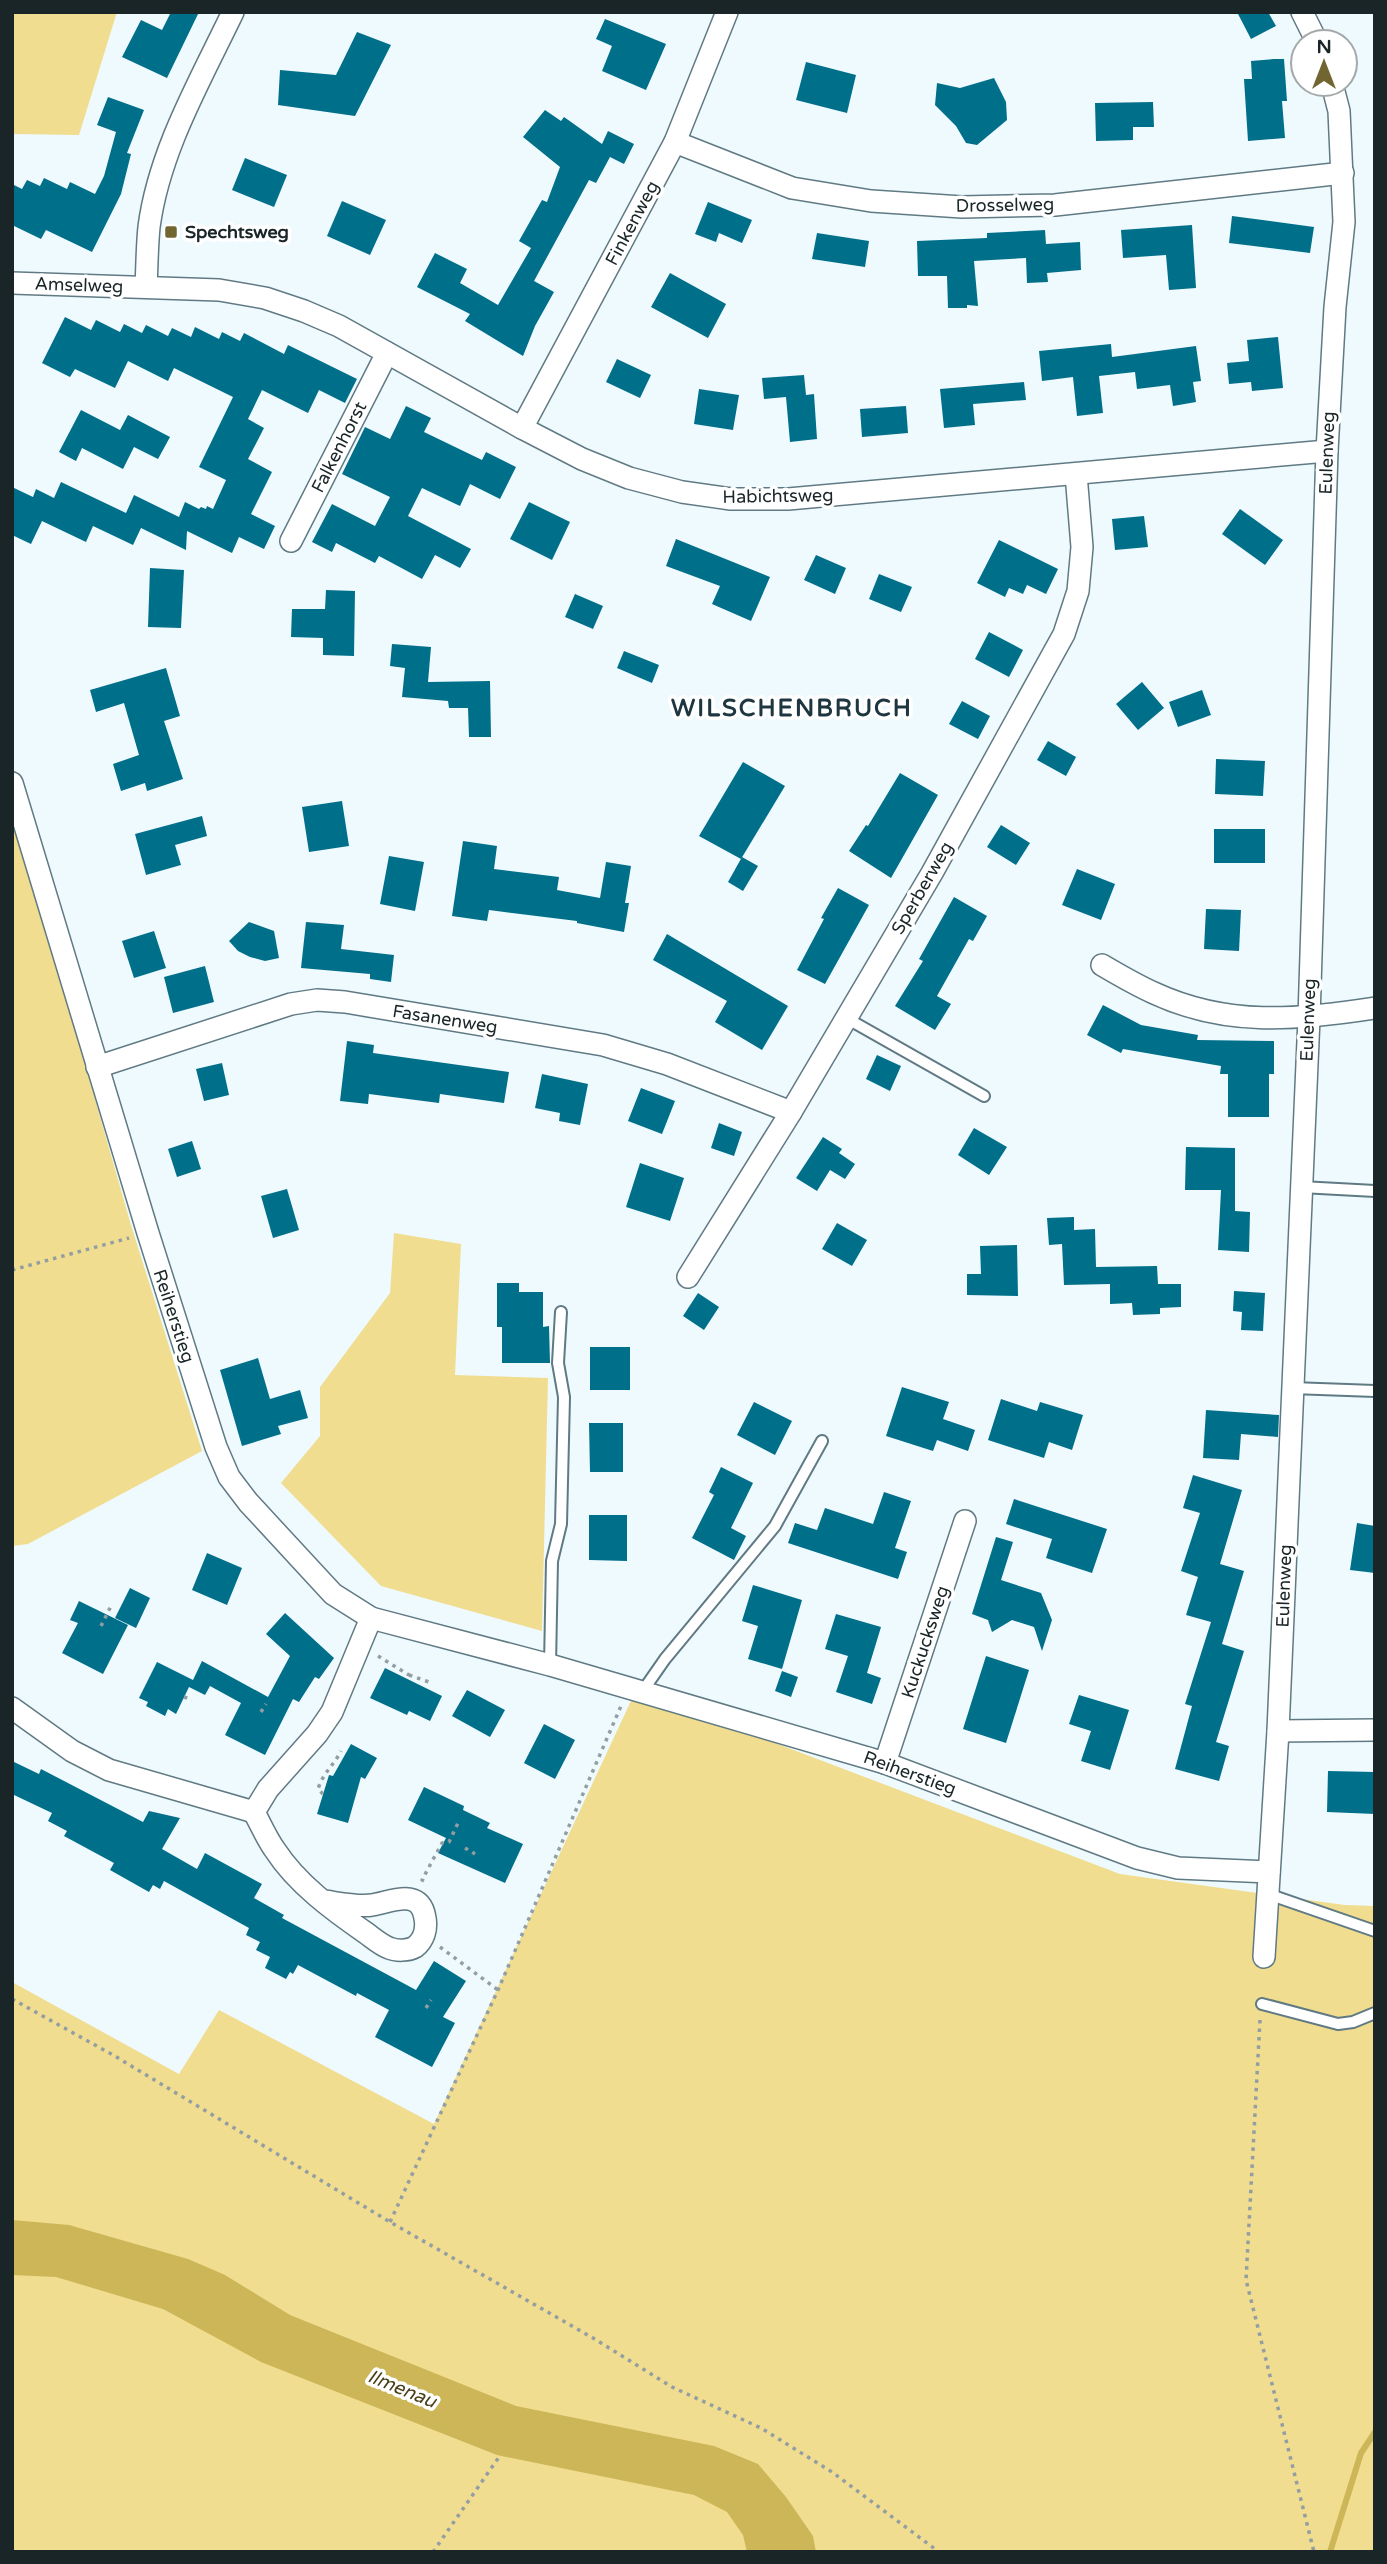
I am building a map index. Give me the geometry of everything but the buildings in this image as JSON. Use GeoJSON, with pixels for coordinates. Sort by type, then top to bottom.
{"type":"FeatureCollection","features":[{"type":"Feature","properties":{"kind":"street"},"geometry":{"type":"LineString","coordinates":[[146,287],[149,228],[158,184],[177,127],[233,12]]}},
{"type":"Feature","properties":{"kind":"street","name":"Finkenweg"},"geometry":{"type":"LineString","coordinates":[[522,428],[676,142],[727,12]]}},
{"type":"Feature","properties":{"kind":"street"},"geometry":{"type":"LineString","coordinates":[[1302,12],[1310,28]]}},
{"type":"Feature","properties":{"kind":"street","name":"Eulenweg"},"geometry":{"type":"LineString","coordinates":[[1264,1957],[1278,1731],[1309,1018],[1327,451],[1335,307],[1344,222],[1339,111],[1336,98]]}},
{"type":"Feature","properties":{"kind":"street","name":"Drosselweg"},"geometry":{"type":"LineString","coordinates":[[676,142],[792,188],[871,201],[962,207],[1055,205],[1343,173]]}},
{"type":"Feature","properties":{"kind":"street","name":"Amselweg"},"geometry":{"type":"LineString","coordinates":[[12,283],[146,287]]}},
{"type":"Feature","properties":{"kind":"street","name":"Habichtsweg"},"geometry":{"type":"LineString","coordinates":[[146,287],[219,290],[265,298],[339,326],[582,460],[629,478],[682,492],[731,499],[789,499],[1327,451]]}},
{"type":"Feature","properties":{"kind":"street","name":"Falkenhorst"},"geometry":{"type":"LineString","coordinates":[[291,541],[387,353]]}},
{"type":"Feature","properties":{"kind":"street","name":"Sperberweg"},"geometry":{"type":"LineString","coordinates":[[688,1277],[791,1112],[932,873],[1064,634],[1078,591],[1082,547],[1076,474]]}},
{"type":"Feature","properties":{"kind":"street","name":"Reiherstieg"},"geometry":{"type":"LineString","coordinates":[[12,782],[97,1068],[216,1447],[229,1477],[248,1502],[333,1594],[372,1618],[550,1665],[886,1763],[1137,1858],[1178,1868],[1269,1872]]}},
{"type":"Feature","properties":{"kind":"street"},"geometry":{"type":"LineString","coordinates":[[1102,965],[1155,994],[1214,1013],[1258,1020],[1309,1018],[1375,1008]]}},
{"type":"Feature","properties":{"kind":"street","name":"Fasanenweg"},"geometry":{"type":"LineString","coordinates":[[97,1068],[291,1004],[317,1000],[345,1002],[603,1045],[667,1064],[791,1112]]}},
{"type":"Feature","properties":{"kind":"street","name":"Kuckucksweg"},"geometry":{"type":"LineString","coordinates":[[886,1763],[965,1521]]}},
{"type":"Feature","properties":{"kind":"street"},"geometry":{"type":"LineString","coordinates":[[254,1812],[268,1788],[317,1734],[331,1713],[372,1618]]}},
{"type":"Feature","properties":{"kind":"street"},"geometry":{"type":"LineString","coordinates":[[12,1708],[72,1751],[109,1770],[254,1812],[275,1852],[300,1880],[324,1901],[390,1949],[408,1950],[416,1946],[423,1937],[425,1914],[418,1903],[406,1898],[392,1898],[372,1905],[324,1901]]}},
{"type":"Feature","properties":{"kind":"street"},"geometry":{"type":"LineString","coordinates":[[1278,1731],[1375,1730]]}},
{"type":"Feature","properties":{"kind":"lane"},"geometry":{"type":"LineString","coordinates":[[846,1018],[984,1096]]}},
{"type":"Feature","properties":{"kind":"lane"},"geometry":{"type":"LineString","coordinates":[[1301,1187],[1375,1191]]}},
{"type":"Feature","properties":{"kind":"lane"},"geometry":{"type":"LineString","coordinates":[[550,1665],[552,1561],[561,1524],[564,1397],[558,1363],[561,1312]]}},
{"type":"Feature","properties":{"kind":"lane"},"geometry":{"type":"LineString","coordinates":[[1292,1388],[1375,1391]]}},
{"type":"Feature","properties":{"kind":"lane"},"geometry":{"type":"LineString","coordinates":[[635,1690],[665,1659],[775,1526],[822,1441]]}},
{"type":"Feature","properties":{"kind":"lane"},"geometry":{"type":"LineString","coordinates":[[1268,1894],[1375,1931]]}},
{"type":"Feature","properties":{"kind":"lane"},"geometry":{"type":"LineString","coordinates":[[1262,2004],[1338,2024],[1353,2022],[1375,2013]]}},
{"type":"Feature","properties":{"kind":"path"},"geometry":{"type":"LineString","coordinates":[[12,1270],[148,1233]]}},
{"type":"Feature","properties":{"kind":"path"},"geometry":{"type":"LineString","coordinates":[[101,1626],[111,1606]]}},
{"type":"Feature","properties":{"kind":"path"},"geometry":{"type":"LineString","coordinates":[[360,1647],[408,1677],[429,1682]]}},
{"type":"Feature","properties":{"kind":"path"},"geometry":{"type":"LineString","coordinates":[[390,2222],[635,1690]]}},
{"type":"Feature","properties":{"kind":"path"},"geometry":{"type":"LineString","coordinates":[[184,1697],[192,1700]]}},
{"type":"Feature","properties":{"kind":"path"},"geometry":{"type":"LineString","coordinates":[[261,1713],[266,1704]]}},
{"type":"Feature","properties":{"kind":"path"},"geometry":{"type":"LineString","coordinates":[[323,1794],[318,1788],[323,1773],[341,1751]]}},
{"type":"Feature","properties":{"kind":"path"},"geometry":{"type":"LineString","coordinates":[[429,1884],[422,1880],[442,1843],[449,1842],[457,1822]]}},
{"type":"Feature","properties":{"kind":"path"},"geometry":{"type":"LineString","coordinates":[[465,1848],[475,1854]]}},
{"type":"Feature","properties":{"kind":"path"},"geometry":{"type":"LineString","coordinates":[[423,1937],[498,1990]]}},
{"type":"Feature","properties":{"kind":"path"},"geometry":{"type":"LineString","coordinates":[[12,1998],[113,2055],[390,2222],[673,2387],[761,2427],[832,2472],[939,2552]]}},
{"type":"Feature","properties":{"kind":"path"},"geometry":{"type":"LineString","coordinates":[[426,2008],[431,2000]]}},
{"type":"Feature","properties":{"kind":"path"},"geometry":{"type":"LineString","coordinates":[[1256,2064],[1247,2280],[1314,2552]]}},
{"type":"Feature","properties":{"kind":"path"},"geometry":{"type":"LineString","coordinates":[[433,2552],[499,2457]]}},
{"type":"Feature","properties":{"kind":"shaded area"},"geometry":{"type":"Polygon","coordinates":[[[12,12],[117,12],[79,135],[12,134],[12,12]]]}},
{"type":"Feature","properties":{"kind":"shaded area"},"geometry":{"type":"Polygon","coordinates":[[[12,809],[131,1225],[202,1451],[28,1544],[12,1546],[12,809]]]}},
{"type":"Feature","properties":{"kind":"shaded area"},"geometry":{"type":"Polygon","coordinates":[[[394,1233],[461,1244],[455,1375],[548,1378],[542,1631],[381,1586],[281,1483],[320,1436],[320,1387],[390,1293],[394,1233]]]}},
{"type":"Feature","properties":{"kind":"shaded area"},"geometry":{"type":"Polygon","coordinates":[[[636,1690],[1120,1874],[1345,1905],[1375,1906],[1375,2552],[12,2552],[12,1982],[179,2074],[219,2010],[434,2124],[636,1690]]]}},
{"type":"Feature","properties":{"kind":"water","name":"Ilmenau"},"geometry":{"type":"Polygon","coordinates":[[[12,2220],[69,2225],[188,2259],[225,2275],[290,2315],[516,2406],[714,2446],[758,2464],[786,2497],[813,2536],[816,2552],[747,2552],[743,2535],[727,2512],[694,2495],[497,2455],[261,2362],[163,2309],[56,2277],[12,2275],[12,2220]]]}},
{"type":"Feature","properties":{"kind":"waterway"},"geometry":{"type":"LineString","coordinates":[[1330,2552],[1361,2453],[1375,2432]]}},
{"type":"Feature","properties":{"kind":"place","name":"Spechtsweg"},"geometry":{"type":"Point","coordinates":[171,232]}},
{"type":"Feature","properties":{"kind":"district","name":"WILSCHENBRUCH"},"geometry":{"type":"Point","coordinates":[792,708]}}]}
